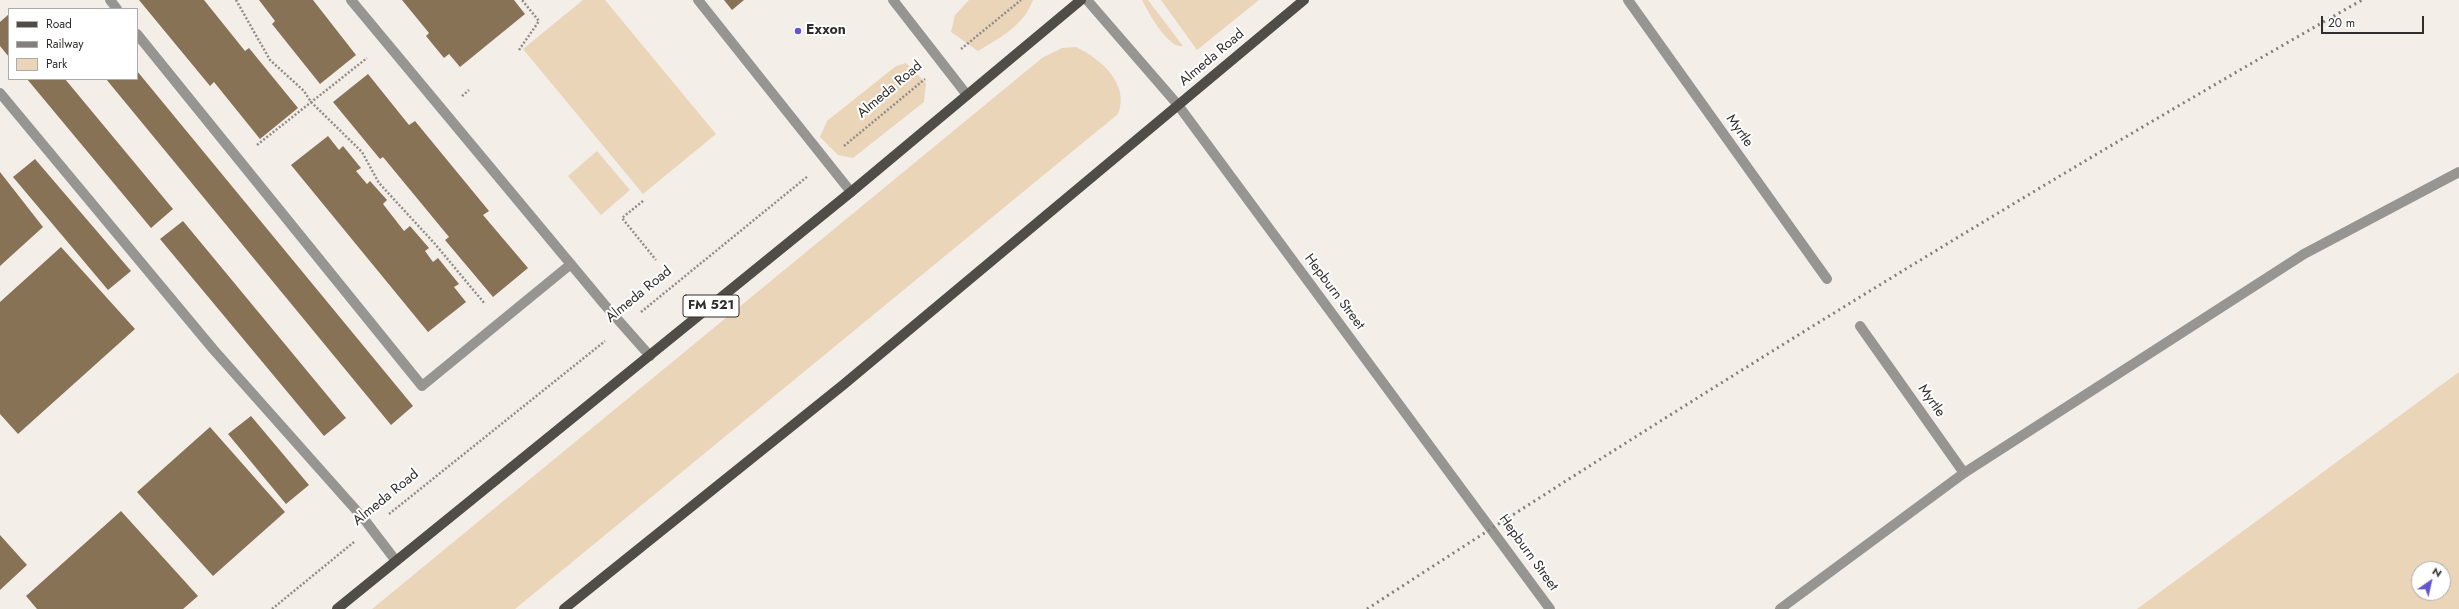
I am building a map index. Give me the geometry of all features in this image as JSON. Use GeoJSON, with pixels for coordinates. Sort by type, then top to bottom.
{"type":"FeatureCollection","features":[{"type":"Feature","properties":{"kind":"main road","name":"FM 521"},"geometry":{"type":"LineString","coordinates":[[338,609],[650,356],[1081,0]]}},
{"type":"Feature","properties":{"kind":"main road","name":"Almeda Road"},"geometry":{"type":"LineString","coordinates":[[564,609],[843,385],[1304,0]]}},
{"type":"Feature","properties":{"kind":"street"},"geometry":{"type":"LineString","coordinates":[[110,0],[116,8]]}},
{"type":"Feature","properties":{"kind":"street"},"geometry":{"type":"LineString","coordinates":[[351,0],[571,264],[650,356]]}},
{"type":"Feature","properties":{"kind":"street"},"geometry":{"type":"LineString","coordinates":[[698,0],[850,192]]}},
{"type":"Feature","properties":{"kind":"street"},"geometry":{"type":"LineString","coordinates":[[893,0],[967,95]]}},
{"type":"Feature","properties":{"kind":"street","name":"Hepburn Street"},"geometry":{"type":"LineString","coordinates":[[1087,0],[1178,105],[1488,521],[1550,609]]}},
{"type":"Feature","properties":{"kind":"street","name":"Myrtle"},"geometry":{"type":"LineString","coordinates":[[1628,0],[1827,279]]}},
{"type":"Feature","properties":{"kind":"street"},"geometry":{"type":"LineString","coordinates":[[138,35],[422,386],[571,264]]}},
{"type":"Feature","properties":{"kind":"street"},"geometry":{"type":"LineString","coordinates":[[0,94],[213,349],[371,528],[396,561]]}},
{"type":"Feature","properties":{"kind":"street"},"geometry":{"type":"LineString","coordinates":[[1780,609],[1964,473],[2304,254],[2459,172]]}},
{"type":"Feature","properties":{"kind":"street","name":"Myrtle"},"geometry":{"type":"LineString","coordinates":[[1860,326],[1964,473]]}},
{"type":"Feature","properties":{"kind":"path"},"geometry":{"type":"LineString","coordinates":[[236,0],[270,60],[304,91],[311,102],[362,152],[380,183],[435,244],[500,322]]}},
{"type":"Feature","properties":{"kind":"path"},"geometry":{"type":"LineString","coordinates":[[519,50],[539,21],[522,0]]}},
{"type":"Feature","properties":{"kind":"path","name":"Almeda Road"},"geometry":{"type":"LineString","coordinates":[[272,609],[624,326],[1021,0]]}},
{"type":"Feature","properties":{"kind":"path"},"geometry":{"type":"LineString","coordinates":[[239,160],[387,42]]}},
{"type":"Feature","properties":{"kind":"path"},"geometry":{"type":"LineString","coordinates":[[643,201],[622,218],[656,260]]}},
{"type":"Feature","properties":{"kind":"green space"},"geometry":{"type":"Polygon","coordinates":[[[583,0],[605,0],[716,134],[643,194],[523,49],[583,0]]]}},
{"type":"Feature","properties":{"kind":"green space"},"geometry":{"type":"Polygon","coordinates":[[[969,0],[1033,0],[1024,17],[1017,24],[1003,36],[978,51],[951,32],[955,15],[969,0]]]}},
{"type":"Feature","properties":{"kind":"green space"},"geometry":{"type":"Polygon","coordinates":[[[1142,0],[1148,0],[1183,46],[1171,42],[1165,36],[1159,29],[1142,0]]]}},
{"type":"Feature","properties":{"kind":"green space"},"geometry":{"type":"Polygon","coordinates":[[[1161,0],[1259,0],[1197,50],[1161,0]]]}},
{"type":"Feature","properties":{"kind":"green space"},"geometry":{"type":"Polygon","coordinates":[[[1076,47],[1095,58],[1111,74],[1117,83],[1121,103],[1118,114],[515,609],[372,609],[1042,58],[1062,48],[1076,47]]]}},
{"type":"Feature","properties":{"kind":"green space"},"geometry":{"type":"Polygon","coordinates":[[[906,63],[926,83],[924,102],[853,158],[838,155],[820,137],[827,121],[896,66],[906,63]]]}},
{"type":"Feature","properties":{"kind":"green space"},"geometry":{"type":"Polygon","coordinates":[[[597,151],[630,190],[601,215],[568,176],[597,151]]]}},
{"type":"Feature","properties":{"kind":"green space"},"geometry":{"type":"Polygon","coordinates":[[[2459,372],[2459,609],[2137,609],[2459,372]]]}},
{"type":"Feature","properties":{"kind":"building"},"geometry":{"type":"Polygon","coordinates":[[[139,0],[204,0],[245,51],[249,48],[298,108],[260,139],[214,82],[210,86],[139,0]]]}},
{"type":"Feature","properties":{"kind":"building"},"geometry":{"type":"Polygon","coordinates":[[[259,0],[313,0],[356,55],[320,84],[272,24],[275,21],[259,0]]]}},
{"type":"Feature","properties":{"kind":"building"},"geometry":{"type":"Polygon","coordinates":[[[402,0],[514,0],[525,14],[460,67],[449,54],[444,58],[426,36],[429,33],[402,0]]]}},
{"type":"Feature","properties":{"kind":"building"},"geometry":{"type":"Polygon","coordinates":[[[724,0],[744,0],[732,10],[724,0]]]}},
{"type":"Feature","properties":{"kind":"building"},"geometry":{"type":"Polygon","coordinates":[[[8,15],[8,56],[0,46],[0,22],[8,15]]]}},
{"type":"Feature","properties":{"kind":"building"},"geometry":{"type":"Polygon","coordinates":[[[138,72],[413,406],[391,425],[107,80],[138,80],[138,72]]]}},
{"type":"Feature","properties":{"kind":"building"},"geometry":{"type":"Polygon","coordinates":[[[368,74],[409,125],[415,121],[489,211],[483,215],[528,268],[493,297],[445,240],[449,237],[383,157],[380,159],[333,102],[368,74]]]}},
{"type":"Feature","properties":{"kind":"building"},"geometry":{"type":"Polygon","coordinates":[[[28,80],[66,80],[173,209],[151,228],[28,80]]]}},
{"type":"Feature","properties":{"kind":"building"},"geometry":{"type":"Polygon","coordinates":[[[328,136],[339,150],[343,146],[361,168],[356,171],[367,184],[370,181],[387,200],[383,204],[404,231],[410,226],[429,248],[425,251],[433,262],[438,258],[459,284],[454,287],[466,302],[428,332],[291,165],[328,136]]]}},
{"type":"Feature","properties":{"kind":"building"},"geometry":{"type":"Polygon","coordinates":[[[35,159],[131,271],[108,290],[13,177],[35,159]]]}},
{"type":"Feature","properties":{"kind":"building"},"geometry":{"type":"Polygon","coordinates":[[[0,172],[43,227],[0,266],[0,172]]]}},
{"type":"Feature","properties":{"kind":"building"},"geometry":{"type":"Polygon","coordinates":[[[183,221],[346,418],[324,436],[160,239],[183,221]]]}},
{"type":"Feature","properties":{"kind":"building"},"geometry":{"type":"Polygon","coordinates":[[[61,247],[135,329],[18,434],[0,414],[0,302],[61,247]]]}},
{"type":"Feature","properties":{"kind":"building"},"geometry":{"type":"Polygon","coordinates":[[[251,416],[309,485],[286,504],[228,434],[251,416]]]}},
{"type":"Feature","properties":{"kind":"building"},"geometry":{"type":"Polygon","coordinates":[[[210,427],[285,512],[213,576],[137,492],[210,427]]]}},
{"type":"Feature","properties":{"kind":"building"},"geometry":{"type":"Polygon","coordinates":[[[121,511],[198,596],[183,609],[37,609],[26,596],[121,511]]]}},
{"type":"Feature","properties":{"kind":"building"},"geometry":{"type":"Polygon","coordinates":[[[0,535],[27,565],[0,590],[0,535]]]}},
{"type":"Feature","properties":{"kind":"railway"},"geometry":{"type":"LineString","coordinates":[[1367,609],[1612,451],[1860,297],[2110,146],[2362,0]]}},
{"type":"Feature","properties":{"kind":"place","name":"Exxon"},"geometry":{"type":"Point","coordinates":[798,31]}}]}
